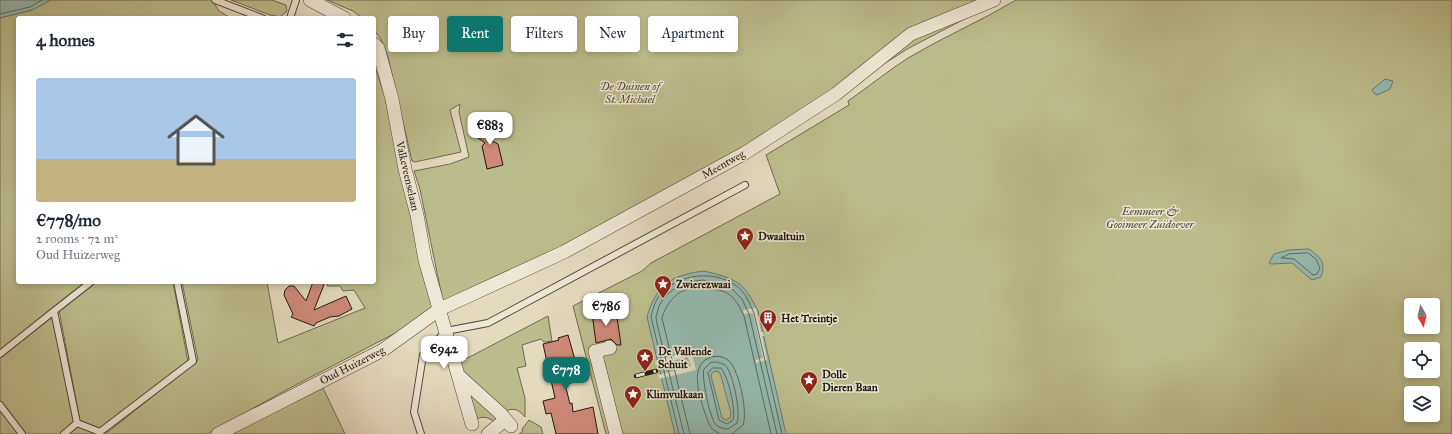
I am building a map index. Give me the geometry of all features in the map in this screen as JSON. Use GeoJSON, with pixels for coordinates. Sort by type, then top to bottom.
{"type":"FeatureCollection","features":[{"type":"Feature","properties":{"kind":"street"},"geometry":{"type":"LineString","coordinates":[[310,0],[340,16]]}},
{"type":"Feature","properties":{"kind":"street","name":"Meentweg"},"geometry":{"type":"LineString","coordinates":[[440,309],[564,252],[745,152],[836,94],[910,34],[994,0]]}},
{"type":"Feature","properties":{"kind":"street","name":"Valkeveenselaan"},"geometry":{"type":"LineString","coordinates":[[376,46],[378,48],[392,99],[425,260],[440,309]]}},
{"type":"Feature","properties":{"kind":"street"},"geometry":{"type":"LineString","coordinates":[[440,309],[472,424]]}},
{"type":"Feature","properties":{"kind":"street","name":"Oud Huizerweg"},"geometry":{"type":"LineString","coordinates":[[218,434],[383,350],[440,309]]}},
{"type":"Feature","properties":{"kind":"street"},"geometry":{"type":"LineString","coordinates":[[609,347],[610,348],[594,351],[616,434]]}},
{"type":"Feature","properties":{"kind":"street"},"geometry":{"type":"LineString","coordinates":[[459,376],[508,423],[488,434]]}},
{"type":"Feature","properties":{"kind":"lane"},"geometry":{"type":"LineString","coordinates":[[215,0],[244,15]]}},
{"type":"Feature","properties":{"kind":"lane"},"geometry":{"type":"LineString","coordinates":[[291,16],[296,0]]}},
{"type":"Feature","properties":{"kind":"lane"},"geometry":{"type":"LineString","coordinates":[[421,434],[414,412],[423,355],[446,331],[488,323],[745,185]]}},
{"type":"Feature","properties":{"kind":"lane"},"geometry":{"type":"LineString","coordinates":[[0,354],[88,284]]}},
{"type":"Feature","properties":{"kind":"lane"},"geometry":{"type":"LineString","coordinates":[[77,424],[100,432],[193,362],[177,284]]}},
{"type":"Feature","properties":{"kind":"lane"},"geometry":{"type":"LineString","coordinates":[[54,311],[77,424]]}},
{"type":"Feature","properties":{"kind":"lane"},"geometry":{"type":"LineString","coordinates":[[0,405],[22,434]]}},
{"type":"Feature","properties":{"kind":"lane"},"geometry":{"type":"LineString","coordinates":[[64,434],[77,424]]}},
{"type":"Feature","properties":{"kind":"green space"},"geometry":{"type":"Polygon","coordinates":[[[45,0],[212,0],[219,11],[228,16],[16,16],[16,284],[83,284],[50,310],[77,423],[100,432],[108,432],[198,360],[182,284],[267,284],[278,343],[365,308],[354,290],[343,291],[340,286],[327,286],[328,284],[376,284],[376,70],[385,97],[402,179],[434,313],[286,390],[207,434],[0,434],[0,18],[32,10],[45,0]]]}},
{"type":"Feature","properties":{"kind":"green space"},"geometry":{"type":"Polygon","coordinates":[[[231,0],[272,0],[286,5],[287,11],[281,16],[270,15],[231,0]]]}},
{"type":"Feature","properties":{"kind":"green space","name":"De Duinen of St. Michael"},"geometry":{"type":"Polygon","coordinates":[[[327,0],[1001,0],[909,48],[836,94],[552,255],[444,307],[420,189],[414,171],[450,164],[469,157],[459,112],[460,104],[450,110],[461,152],[415,162],[412,161],[388,57],[381,39],[376,33],[376,16],[359,16],[353,11],[327,0]]]}},
{"type":"Feature","properties":{"kind":"green space","name":"Eemmeer & Gooimeer Zuidoever"},"geometry":{"type":"Polygon","coordinates":[[[1016,0],[1452,0],[1452,434],[606,434],[573,306],[642,271],[651,263],[780,194],[766,155],[849,105],[848,101],[893,68],[935,43],[1016,0]]]}},
{"type":"Feature","properties":{"kind":"green space"},"geometry":{"type":"Polygon","coordinates":[[[93,284],[173,284],[188,362],[101,429],[80,421],[59,310],[93,284]]]}},
{"type":"Feature","properties":{"kind":"green space"},"geometry":{"type":"Polygon","coordinates":[[[548,316],[552,341],[544,342],[541,339],[522,345],[526,366],[517,368],[525,398],[525,417],[517,410],[513,409],[506,411],[495,422],[484,417],[474,421],[458,363],[548,316]]]}},
{"type":"Feature","properties":{"kind":"green space"},"geometry":{"type":"Polygon","coordinates":[[[323,388],[345,434],[230,434],[323,388]]]}},
{"type":"Feature","properties":{"kind":"green space"},"geometry":{"type":"Polygon","coordinates":[[[529,420],[541,427],[543,434],[519,434],[523,431],[522,429],[529,420]]]}},
{"type":"Feature","properties":{"kind":"water"},"geometry":{"type":"Polygon","coordinates":[[[0,0],[51,0],[32,10],[0,18],[0,0]]]}},
{"type":"Feature","properties":{"kind":"water"},"geometry":{"type":"Polygon","coordinates":[[[1385,79],[1393,81],[1390,89],[1377,95],[1372,90],[1385,79]]]}},
{"type":"Feature","properties":{"kind":"water"},"geometry":{"type":"Polygon","coordinates":[[[1309,249],[1317,255],[1323,264],[1321,277],[1312,280],[1292,263],[1269,263],[1274,254],[1289,250],[1309,249]]]}},
{"type":"Feature","properties":{"kind":"water"},"geometry":{"type":"Polygon","coordinates":[[[704,271],[731,279],[743,287],[753,301],[758,311],[786,434],[675,434],[647,317],[660,289],[682,275],[704,271]],[[715,371],[711,374],[722,418],[726,420],[730,418],[731,413],[719,372],[715,371]]]}},
{"type":"Feature","properties":{"kind":"pier"},"geometry":{"type":"Polygon","coordinates":[[[756,308],[761,332],[763,332],[764,336],[762,336],[767,360],[756,363],[756,360],[763,358],[753,313],[744,314],[743,310],[756,308]]]}},
{"type":"Feature","properties":{"kind":"pier"},"geometry":{"type":"Polygon","coordinates":[[[691,351],[696,370],[659,379],[658,375],[691,366],[688,357],[656,365],[655,361],[691,351]]]}},
{"type":"Feature","properties":{"kind":"building"},"geometry":{"type":"Polygon","coordinates":[[[488,119],[490,132],[498,130],[492,141],[498,144],[503,165],[487,169],[482,146],[485,143],[474,135],[482,134],[479,121],[488,119]]]}},
{"type":"Feature","properties":{"kind":"building"},"geometry":{"type":"Polygon","coordinates":[[[312,284],[324,284],[314,310],[346,296],[352,309],[339,316],[330,317],[316,323],[314,326],[291,317],[293,314],[284,295],[285,290],[289,286],[294,286],[306,301],[312,284]]]}},
{"type":"Feature","properties":{"kind":"building"},"geometry":{"type":"Polygon","coordinates":[[[616,310],[621,345],[617,345],[611,339],[596,343],[592,313],[616,310]]]}},
{"type":"Feature","properties":{"kind":"building"},"geometry":{"type":"Polygon","coordinates":[[[568,335],[581,381],[565,384],[570,404],[572,403],[573,412],[593,407],[598,434],[556,434],[551,413],[546,414],[543,401],[555,398],[543,344],[559,340],[558,338],[568,335]]]}},
{"type":"Feature","properties":{"kind":"railway"},"geometry":{"type":"LineString","coordinates":[[636,376],[656,371]]}},
{"type":"Feature","properties":{"kind":"place","name":"Dwaaltuin"},"geometry":{"type":"Point","coordinates":[745,251]}},
{"type":"Feature","properties":{"kind":"place","name":"Zwierezwaai"},"geometry":{"type":"Point","coordinates":[663,299]}},
{"type":"Feature","properties":{"kind":"place","name":"Het Treintje"},"geometry":{"type":"Point","coordinates":[768,333]}},
{"type":"Feature","properties":{"kind":"place","name":"De Vallende Schuit"},"geometry":{"type":"Point","coordinates":[645,372]}},
{"type":"Feature","properties":{"kind":"place","name":"Dolle Dieren Baan"},"geometry":{"type":"Point","coordinates":[809,395]}},
{"type":"Feature","properties":{"kind":"place","name":"Klimvulkaan"},"geometry":{"type":"Point","coordinates":[633,409]}}]}
